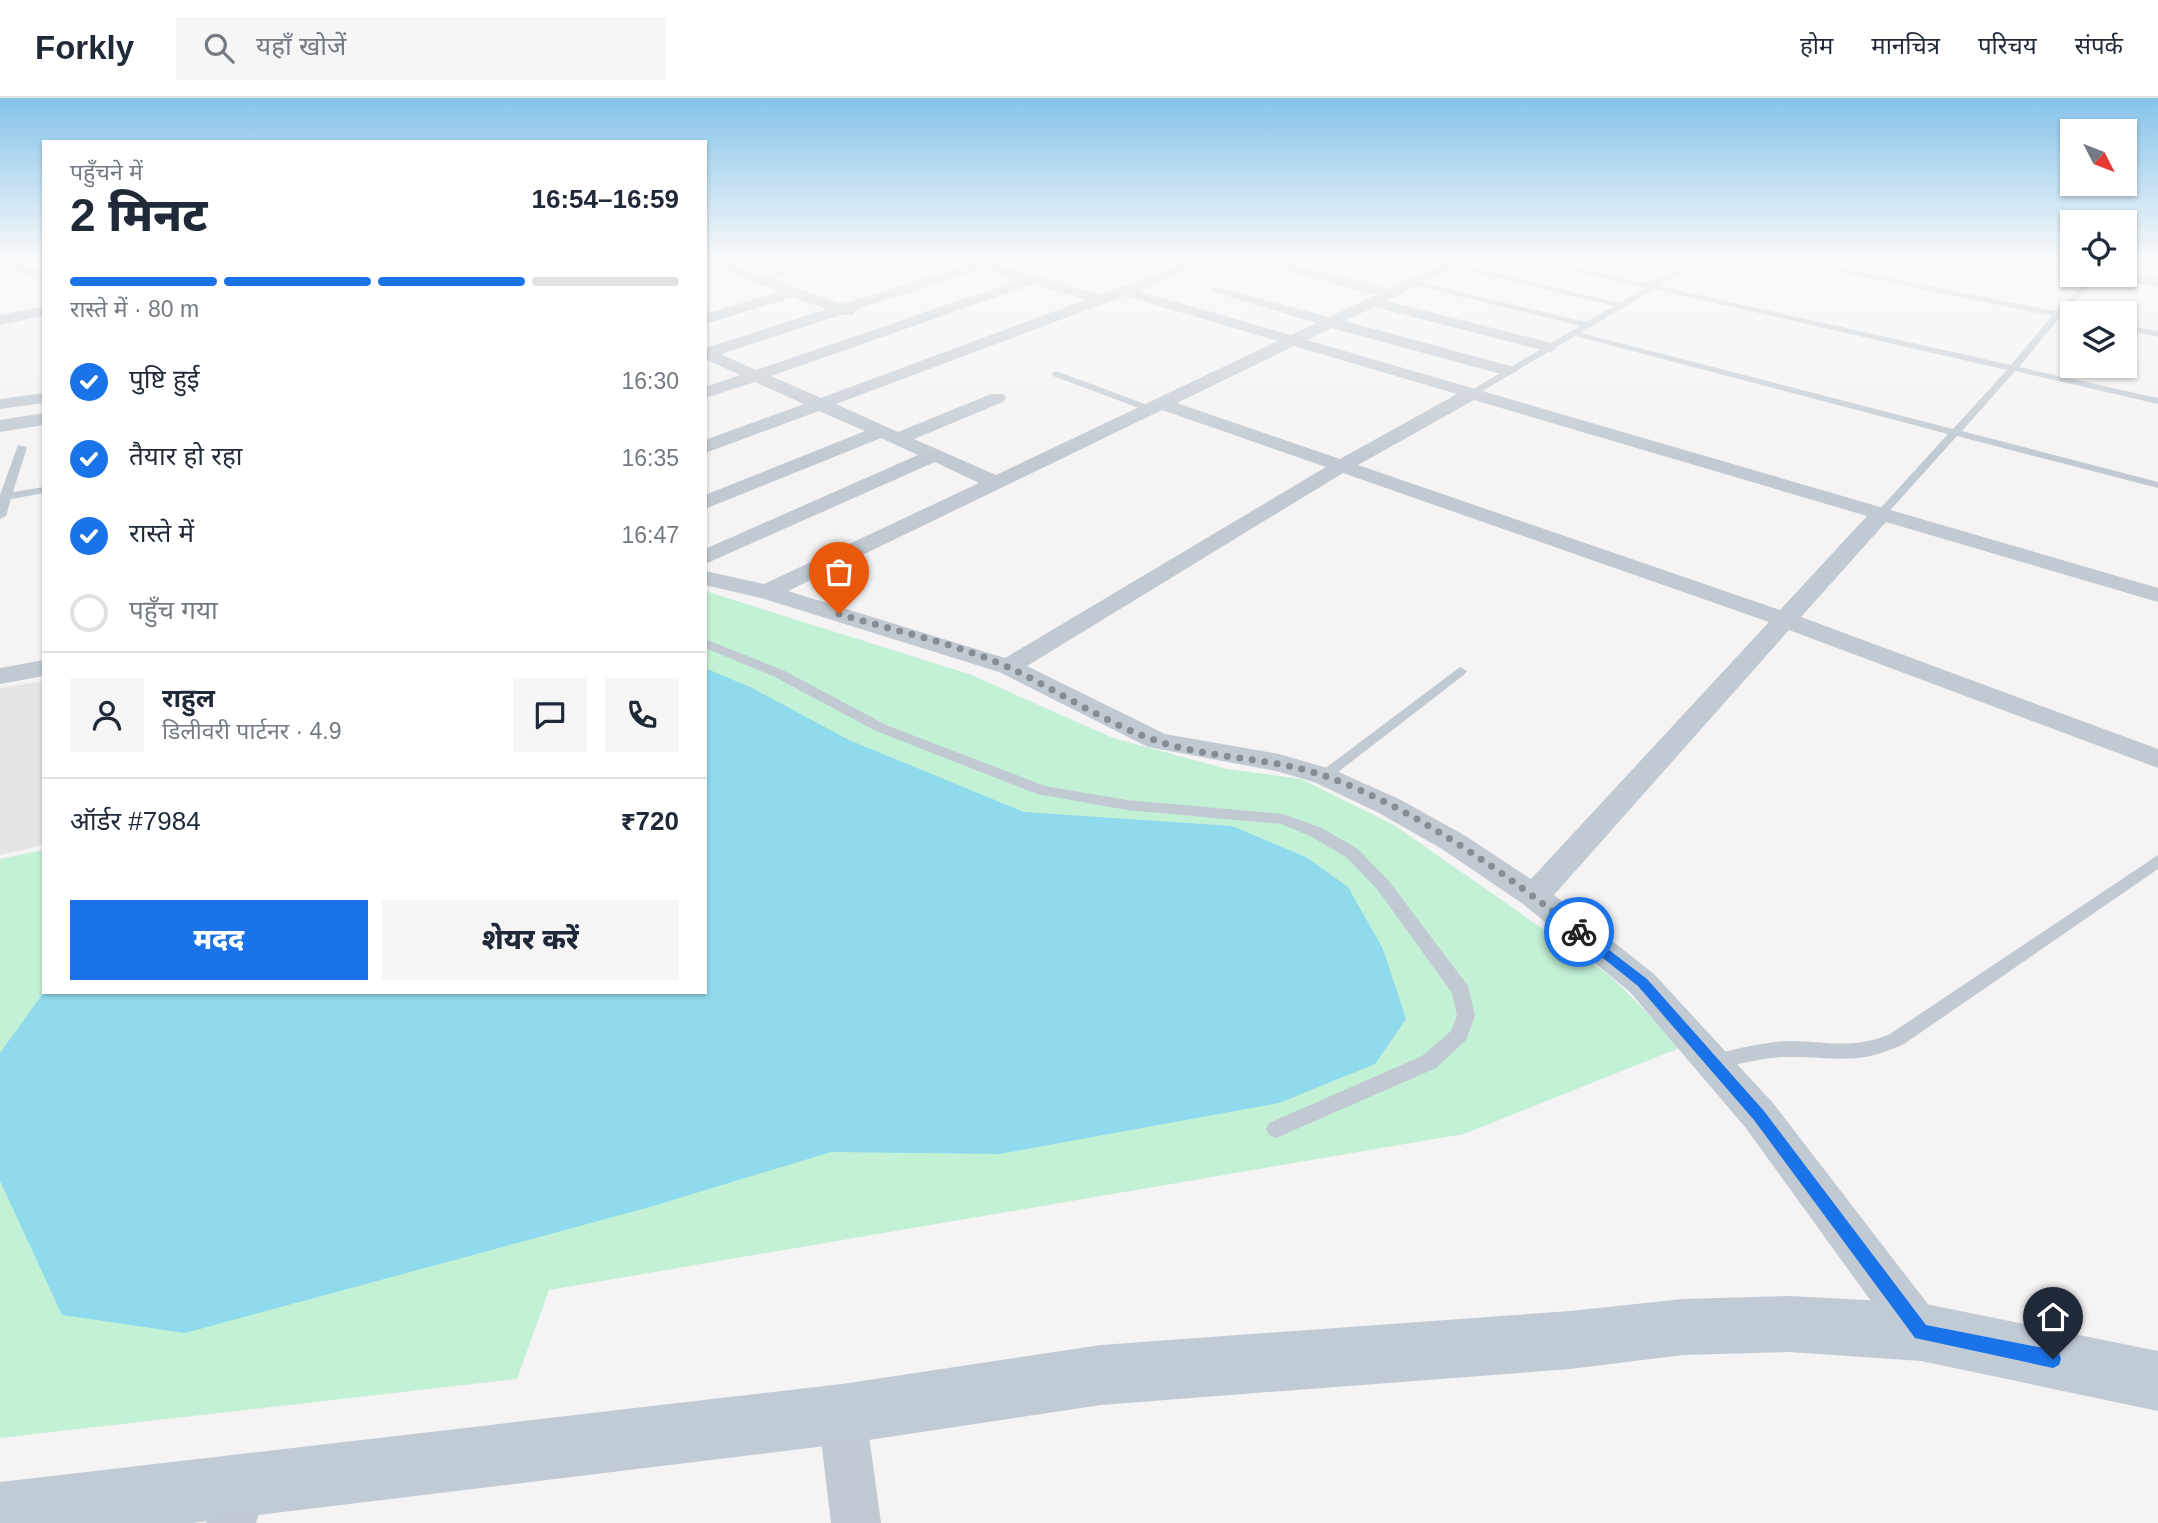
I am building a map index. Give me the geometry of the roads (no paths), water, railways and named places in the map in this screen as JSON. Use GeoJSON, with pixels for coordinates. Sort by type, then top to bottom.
{"type":"FeatureCollection","features":[{"type":"Feature","properties":{"kind":"street"},"geometry":{"type":"LineString","coordinates":[[707,354],[798,324]]}},
{"type":"Feature","properties":{"kind":"street"},"geometry":{"type":"LineString","coordinates":[[885,324],[960,352]]}},
{"type":"Feature","properties":{"kind":"street"},"geometry":{"type":"LineString","coordinates":[[707,392],[905,324]]}},
{"type":"Feature","properties":{"kind":"street"},"geometry":{"type":"LineString","coordinates":[[707,446],[1035,324]]}},
{"type":"Feature","properties":{"kind":"street"},"geometry":{"type":"LineString","coordinates":[[1236,324],[2158,595]]}},
{"type":"Feature","properties":{"kind":"street"},"geometry":{"type":"LineString","coordinates":[[767,592],[1325,324]]}},
{"type":"Feature","properties":{"kind":"street"},"geometry":{"type":"LineString","coordinates":[[1339,324],[1508,371]]}},
{"type":"Feature","properties":{"kind":"street"},"geometry":{"type":"LineString","coordinates":[[1458,324],[1549,348]]}},
{"type":"Feature","properties":{"kind":"street"},"geometry":{"type":"LineString","coordinates":[[707,354],[995,482]]}},
{"type":"Feature","properties":{"kind":"street"},"geometry":{"type":"LineString","coordinates":[[1008,667],[1340,467],[1471,394]]}},
{"type":"Feature","properties":{"kind":"street"},"geometry":{"type":"LineString","coordinates":[[0,404],[42,398]]}},
{"type":"Feature","properties":{"kind":"street"},"geometry":{"type":"LineString","coordinates":[[707,502],[997,398]]}},
{"type":"Feature","properties":{"kind":"street"},"geometry":{"type":"LineString","coordinates":[[1155,406],[1784,620],[2083,728],[2158,759]]}},
{"type":"Feature","properties":{"kind":"street"},"geometry":{"type":"LineString","coordinates":[[0,426],[42,419]]}},
{"type":"Feature","properties":{"kind":"street"},"geometry":{"type":"LineString","coordinates":[[707,575],[935,455]]}},
{"type":"Feature","properties":{"kind":"street"},"geometry":{"type":"LineString","coordinates":[[1534,896],[1881,514]]}},
{"type":"Feature","properties":{"kind":"street"},"geometry":{"type":"LineString","coordinates":[[707,575],[1008,667],[1158,741],[1279,763],[1324,776],[1389,806],[1453,842],[1534,896],[1642,983],[1759,1115],[1921,1332]]}},
{"type":"Feature","properties":{"kind":"street"},"geometry":{"type":"LineString","coordinates":[[0,676],[42,668]]}},
{"type":"Feature","properties":{"kind":"street"},"geometry":{"type":"LineString","coordinates":[[0,1514],[237,1504],[1101,1376],[1570,1340],[1683,1327],[1789,1324],[1921,1332],[2158,1381]]}},
{"type":"Feature","properties":{"kind":"street"},"geometry":{"type":"LineString","coordinates":[[842,1415],[856,1523]]}},
{"type":"Feature","properties":{"kind":"lane"},"geometry":{"type":"LineString","coordinates":[[1824,324],[2158,401]]}},
{"type":"Feature","properties":{"kind":"lane"},"geometry":{"type":"LineString","coordinates":[[1881,514],[2049,324]]}},
{"type":"Feature","properties":{"kind":"lane"},"geometry":{"type":"LineString","coordinates":[[1471,394],[1587,325]]}},
{"type":"Feature","properties":{"kind":"lane"},"geometry":{"type":"LineString","coordinates":[[2137,330],[2158,334]]}},
{"type":"Feature","properties":{"kind":"lane"},"geometry":{"type":"LineString","coordinates":[[1572,334],[2158,485]]}},
{"type":"Feature","properties":{"kind":"lane"},"geometry":{"type":"LineString","coordinates":[[1056,374],[1155,406]]}},
{"type":"Feature","properties":{"kind":"lane"},"geometry":{"type":"LineString","coordinates":[[0,516],[3,497],[22,447]]}},
{"type":"Feature","properties":{"kind":"lane"},"geometry":{"type":"LineString","coordinates":[[3,497],[42,490]]}},
{"type":"Feature","properties":{"kind":"lane"},"geometry":{"type":"LineString","coordinates":[[707,644],[778,673],[881,728],[1042,790],[1127,805],[1283,819],[1316,832],[1352,853],[1383,885],[1461,991],[1466,1016],[1459,1035],[1429,1062],[1276,1129]]}},
{"type":"Feature","properties":{"kind":"lane"},"geometry":{"type":"LineString","coordinates":[[1324,776],[1460,671]]}},
{"type":"Feature","properties":{"kind":"lane"},"geometry":{"type":"LineString","coordinates":[[1712,1062],[1785,1049],[1848,1055],[1876,1050],[1898,1039],[2158,861]]}},
{"type":"Feature","properties":{"kind":"water"},"geometry":{"type":"Polygon","coordinates":[[[707,669],[752,688],[849,740],[1024,812],[1232,826],[1306,857],[1348,887],[1383,949],[1406,1019],[1375,1064],[1279,1103],[1000,1154],[831,1152],[650,1207],[185,1333],[62,1315],[0,1181],[0,1053],[43,994],[707,994],[707,669]]]}}]}
